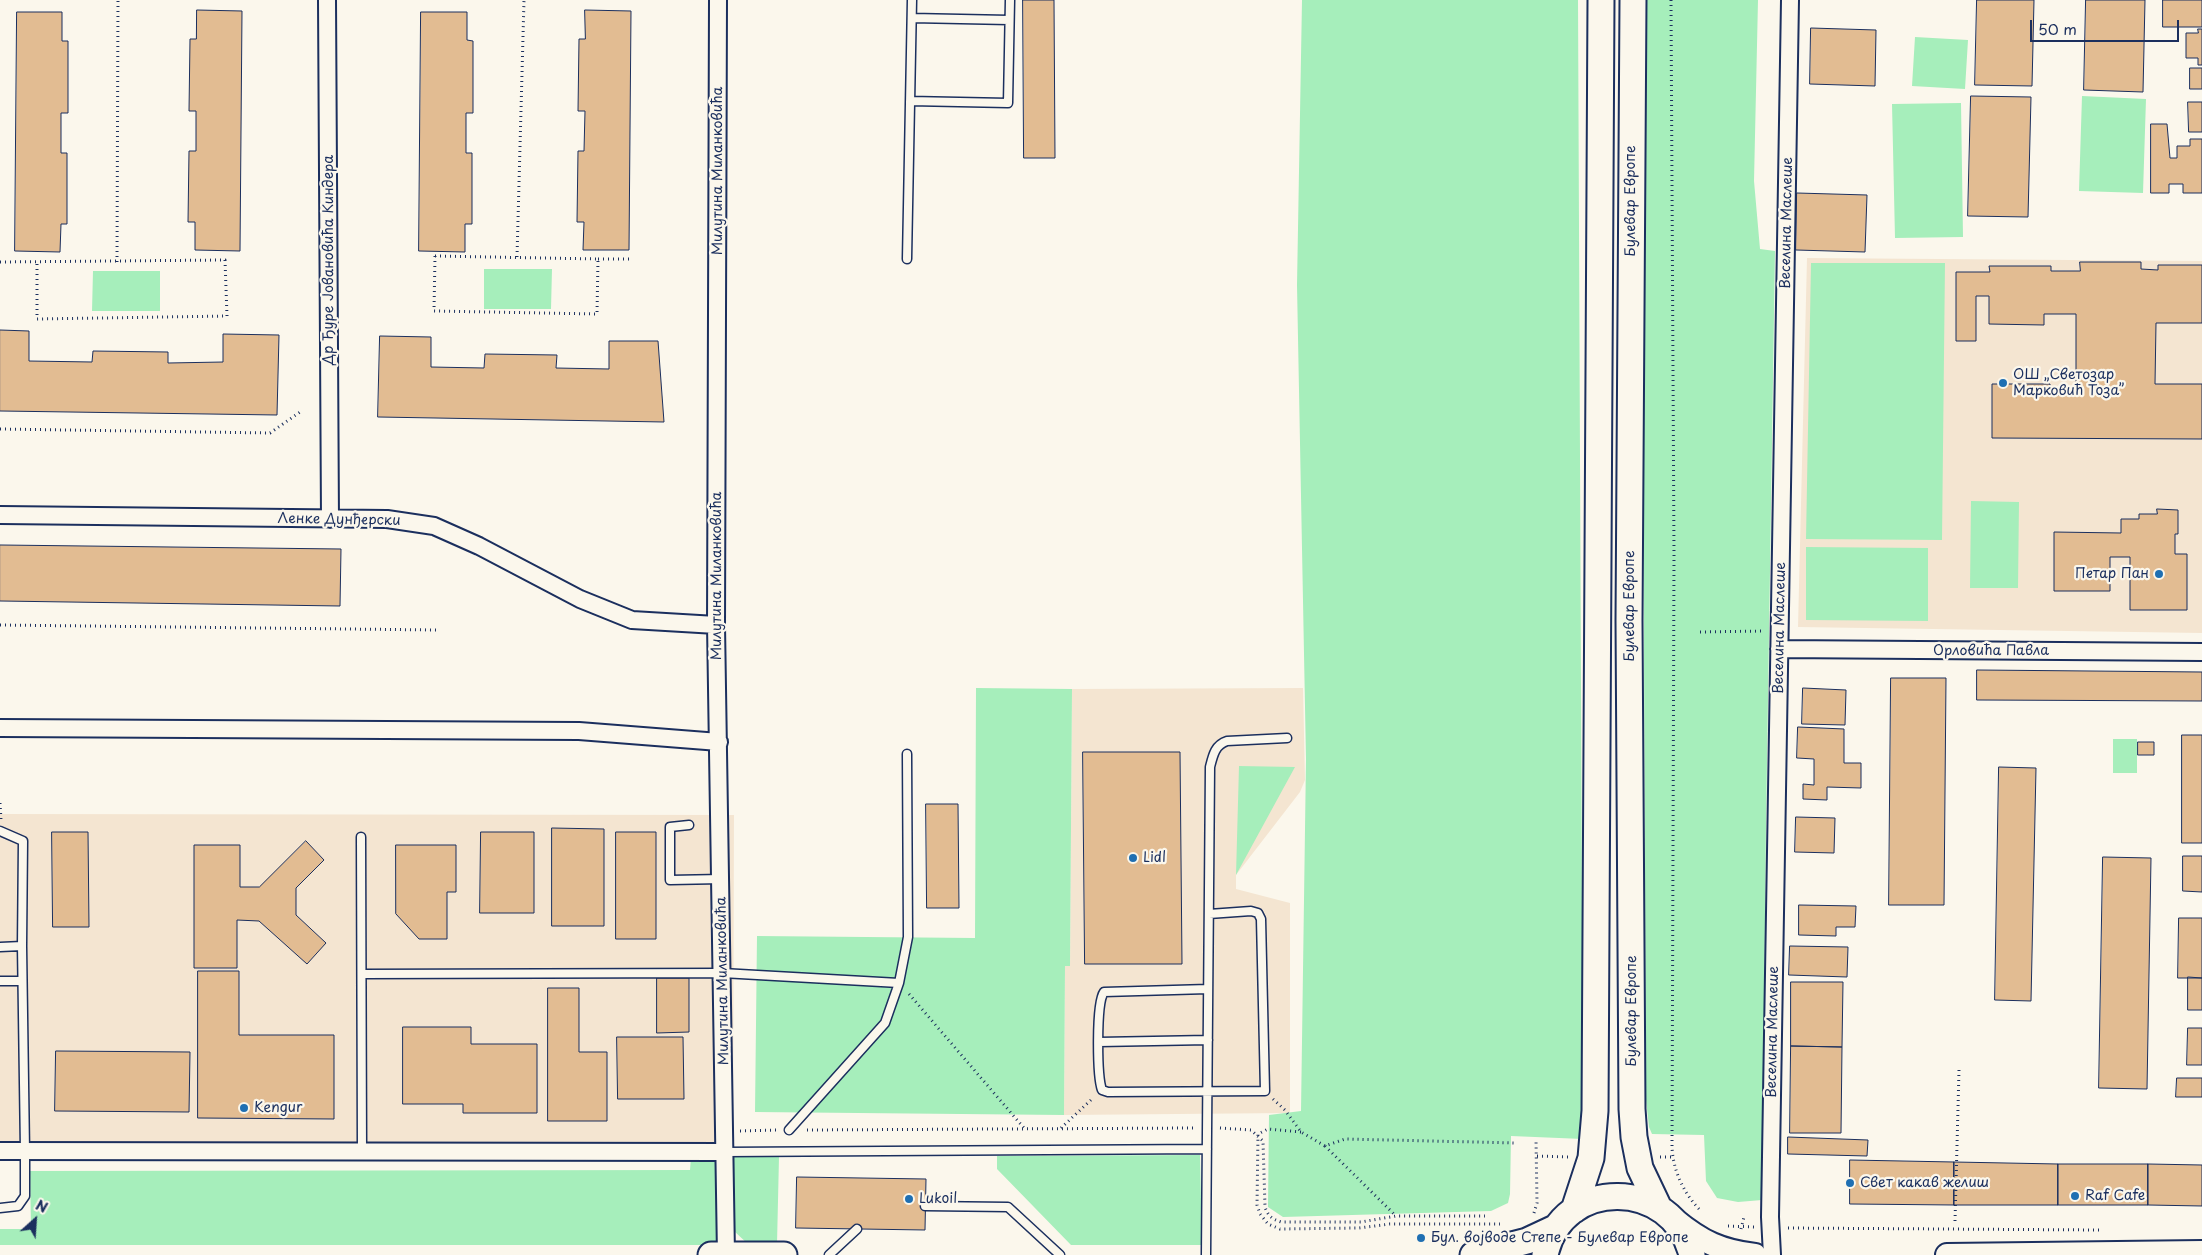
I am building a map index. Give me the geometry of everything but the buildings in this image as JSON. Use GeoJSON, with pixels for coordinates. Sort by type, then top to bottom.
{"type":"FeatureCollection","features":[{"type":"Feature","properties":{"kind":"main road"},"geometry":{"type":"LineString","coordinates":[[1545,1255],[1551,1237],[1566,1218],[1591,1158],[1595,1111],[1601,0]]}},
{"type":"Feature","properties":{"kind":"main road","name":"Булевар Европе"},"geometry":{"type":"LineString","coordinates":[[1633,0],[1629,610],[1632,1109],[1634,1137],[1640,1168],[1662,1210]]}},
{"type":"Feature","properties":{"kind":"main road"},"geometry":{"type":"LineString","coordinates":[[1473,1255],[1526,1241],[1594,1200],[1616,1196],[1639,1199],[1662,1210],[1697,1238],[1718,1248],[1755,1255]]}},
{"type":"Feature","properties":{"kind":"main road"},"geometry":{"type":"LineString","coordinates":[[1662,1210],[1684,1233],[1692,1255]]}},
{"type":"Feature","properties":{"kind":"main road"},"geometry":{"type":"LineString","coordinates":[[1947,1255],[2202,1252]]}},
{"type":"Feature","properties":{"kind":"main road"},"geometry":{"type":"LineString","coordinates":[[712,1255],[784,1255]]}},
{"type":"Feature","properties":{"kind":"street","name":"Др Ђуре Јовановића Киндера"},"geometry":{"type":"LineString","coordinates":[[327,0],[330,519]]}},
{"type":"Feature","properties":{"kind":"street","name":"Милутина Миланковића"},"geometry":{"type":"LineString","coordinates":[[718,0],[716,625],[722,879],[726,1255]]}},
{"type":"Feature","properties":{"kind":"street","name":"Веселина Маслеше"},"geometry":{"type":"LineString","coordinates":[[1772,1255],[1770,1228],[1790,0]]}},
{"type":"Feature","properties":{"kind":"street","name":"Ленке Дунђерски"},"geometry":{"type":"LineString","coordinates":[[0,515],[387,519],[434,526],[479,546],[580,599],[632,620],[716,625]]}},
{"type":"Feature","properties":{"kind":"street","name":"Орловића Павла"},"geometry":{"type":"LineString","coordinates":[[1779,649],[2202,652]]}},
{"type":"Feature","properties":{"kind":"street"},"geometry":{"type":"LineString","coordinates":[[0,728],[579,731],[719,742]]}},
{"type":"Feature","properties":{"kind":"street"},"geometry":{"type":"LineString","coordinates":[[0,1151],[724,1152]]}},
{"type":"Feature","properties":{"kind":"lane"},"geometry":{"type":"LineString","coordinates":[[907,259],[912,0]]}},
{"type":"Feature","properties":{"kind":"lane"},"geometry":{"type":"LineString","coordinates":[[910,101],[1008,103],[1010,0]]}},
{"type":"Feature","properties":{"kind":"lane"},"geometry":{"type":"LineString","coordinates":[[912,18],[1009,20]]}},
{"type":"Feature","properties":{"kind":"lane"},"geometry":{"type":"LineString","coordinates":[[1206,1255],[1210,767],[1216,749],[1220,744],[1236,739],[1287,738]]}},
{"type":"Feature","properties":{"kind":"lane"},"geometry":{"type":"LineString","coordinates":[[788,1130],[885,1023],[899,983],[908,937],[907,754]]}},
{"type":"Feature","properties":{"kind":"lane"},"geometry":{"type":"LineString","coordinates":[[689,826],[670,827],[670,880],[722,879]]}},
{"type":"Feature","properties":{"kind":"lane"},"geometry":{"type":"LineString","coordinates":[[0,831],[23,841],[22,982],[25,1151],[25,1196],[18,1206],[0,1208]]}},
{"type":"Feature","properties":{"kind":"lane"},"geometry":{"type":"LineString","coordinates":[[361,837],[362,1151]]}},
{"type":"Feature","properties":{"kind":"lane"},"geometry":{"type":"LineString","coordinates":[[1208,989],[1104,992],[1099,1002],[1102,1090],[1108,1092],[1265,1091],[1261,919],[1258,913],[1251,912],[1209,914]]}},
{"type":"Feature","properties":{"kind":"lane"},"geometry":{"type":"LineString","coordinates":[[0,947],[22,946]]}},
{"type":"Feature","properties":{"kind":"lane"},"geometry":{"type":"LineString","coordinates":[[362,974],[722,974],[899,983]]}},
{"type":"Feature","properties":{"kind":"lane"},"geometry":{"type":"LineString","coordinates":[[0,982],[22,982]]}},
{"type":"Feature","properties":{"kind":"lane"},"geometry":{"type":"LineString","coordinates":[[1099,1042],[1208,1040]]}},
{"type":"Feature","properties":{"kind":"lane"},"geometry":{"type":"LineString","coordinates":[[724,1152],[1206,1149]]}},
{"type":"Feature","properties":{"kind":"lane"},"geometry":{"type":"LineString","coordinates":[[925,1206],[1008,1207],[1060,1255]]}},
{"type":"Feature","properties":{"kind":"lane"},"geometry":{"type":"LineString","coordinates":[[829,1255],[857,1229]]}},
{"type":"Feature","properties":{"kind":"path"},"geometry":{"type":"LineString","coordinates":[[117,262],[118,0]]}},
{"type":"Feature","properties":{"kind":"path"},"geometry":{"type":"LineString","coordinates":[[517,258],[524,0]]}},
{"type":"Feature","properties":{"kind":"path"},"geometry":{"type":"LineString","coordinates":[[1671,0],[1674,556],[1672,1147],[1674,1162],[1681,1184],[1699,1210],[1707,1216]]}},
{"type":"Feature","properties":{"kind":"path"},"geometry":{"type":"LineString","coordinates":[[598,259],[597,314],[434,311],[435,256],[633,259]]}},
{"type":"Feature","properties":{"kind":"path"},"geometry":{"type":"LineString","coordinates":[[0,262],[225,260],[227,316],[37,319],[37,262]]}},
{"type":"Feature","properties":{"kind":"path"},"geometry":{"type":"LineString","coordinates":[[0,429],[270,433],[300,412]]}},
{"type":"Feature","properties":{"kind":"path"},"geometry":{"type":"LineString","coordinates":[[0,626],[436,630]]}},
{"type":"Feature","properties":{"kind":"path"},"geometry":{"type":"LineString","coordinates":[[1700,632],[1780,630]]}},
{"type":"Feature","properties":{"kind":"path"},"geometry":{"type":"LineString","coordinates":[[899,983],[1024,1128]]}},
{"type":"Feature","properties":{"kind":"path"},"geometry":{"type":"LineString","coordinates":[[1955,1220],[1959,1070]]}},
{"type":"Feature","properties":{"kind":"path"},"geometry":{"type":"LineString","coordinates":[[1061,1128],[1102,1090]]}},
{"type":"Feature","properties":{"kind":"path"},"geometry":{"type":"LineString","coordinates":[[1265,1091],[1285,1110],[1301,1132],[1325,1146],[1396,1216]]}},
{"type":"Feature","properties":{"kind":"path"},"geometry":{"type":"LineString","coordinates":[[724,1132],[1024,1128],[1243,1128],[1258,1134],[1263,1141],[1265,1206],[1267,1214],[1273,1220],[1281,1222],[1361,1222],[1396,1216],[1485,1216]]}},
{"type":"Feature","properties":{"kind":"path"},"geometry":{"type":"LineString","coordinates":[[1258,1134],[1268,1129],[1301,1132]]}},
{"type":"Feature","properties":{"kind":"path"},"geometry":{"type":"LineString","coordinates":[[1258,1134],[1257,1204],[1260,1214],[1268,1224],[1280,1229],[1359,1228],[1390,1224],[1507,1224]]}},
{"type":"Feature","properties":{"kind":"path"},"geometry":{"type":"LineString","coordinates":[[1325,1146],[1345,1139],[1517,1144]]}},
{"type":"Feature","properties":{"kind":"path"},"geometry":{"type":"LineString","coordinates":[[1534,1216],[1537,1203],[1536,1139]]}},
{"type":"Feature","properties":{"kind":"path"},"geometry":{"type":"LineString","coordinates":[[1723,1226],[1770,1228],[2104,1230]]}},
{"type":"Feature","properties":{"kind":"shaded area","name":"ОШ „Светозар Марковић Тоза”"},"geometry":{"type":"Polygon","coordinates":[[[1807,258],[2202,261],[2202,633],[1798,627],[1807,258]]]}},
{"type":"Feature","properties":{"kind":"shaded area"},"geometry":{"type":"Polygon","coordinates":[[[1303,688],[1305,780],[1300,792],[1236,875],[1236,889],[1290,903],[1290,1113],[1064,1115],[1065,966],[1070,965],[1072,689],[1303,688]]]}},
{"type":"Feature","properties":{"kind":"shaded area"},"geometry":{"type":"Polygon","coordinates":[[[0,814],[734,815],[733,1147],[0,1147],[0,814]]]}},
{"type":"Feature","properties":{"kind":"green space"},"geometry":{"type":"Polygon","coordinates":[[[1302,0],[1578,0],[1583,1139],[1511,1136],[1510,1194],[1508,1203],[1491,1211],[1283,1217],[1268,1207],[1269,1115],[1301,1111],[1306,759],[1297,285],[1302,0]]]}},
{"type":"Feature","properties":{"kind":"green space"},"geometry":{"type":"Polygon","coordinates":[[[1641,0],[1758,0],[1754,181],[1760,249],[1775,251],[1762,1200],[1738,1202],[1717,1198],[1706,1181],[1704,1135],[1652,1134],[1649,1127],[1646,1100],[1641,0]]]}},
{"type":"Feature","properties":{"kind":"green space"},"geometry":{"type":"Polygon","coordinates":[[[1915,37],[1968,40],[1965,89],[1912,86],[1915,37]]]}},
{"type":"Feature","properties":{"kind":"green space"},"geometry":{"type":"Polygon","coordinates":[[[2082,96],[2146,99],[2143,193],[2079,191],[2082,96]]]}},
{"type":"Feature","properties":{"kind":"green space"},"geometry":{"type":"Polygon","coordinates":[[[1961,103],[1963,237],[1895,238],[1892,104],[1961,103]]]}},
{"type":"Feature","properties":{"kind":"green space"},"geometry":{"type":"Polygon","coordinates":[[[1811,263],[1945,263],[1942,540],[1806,539],[1811,263]]]}},
{"type":"Feature","properties":{"kind":"green space"},"geometry":{"type":"Polygon","coordinates":[[[484,269],[552,269],[551,309],[484,309],[484,269]]]}},
{"type":"Feature","properties":{"kind":"green space"},"geometry":{"type":"Polygon","coordinates":[[[93,271],[160,271],[160,311],[92,311],[93,271]]]}},
{"type":"Feature","properties":{"kind":"green space"},"geometry":{"type":"Polygon","coordinates":[[[1971,501],[2019,502],[2018,588],[1970,588],[1971,501]]]}},
{"type":"Feature","properties":{"kind":"green space"},"geometry":{"type":"Polygon","coordinates":[[[1806,547],[1928,548],[1928,621],[1806,620],[1806,547]]]}},
{"type":"Feature","properties":{"kind":"green space"},"geometry":{"type":"Polygon","coordinates":[[[976,688],[1072,689],[1070,966],[1065,966],[1064,1115],[755,1112],[757,936],[975,938],[976,688]]]}},
{"type":"Feature","properties":{"kind":"green space"},"geometry":{"type":"Polygon","coordinates":[[[2113,739],[2137,739],[2137,773],[2113,773],[2113,739]]]}},
{"type":"Feature","properties":{"kind":"green space"},"geometry":{"type":"Polygon","coordinates":[[[1239,766],[1295,767],[1236,875],[1239,766]]]}},
{"type":"Feature","properties":{"kind":"green space"},"geometry":{"type":"Polygon","coordinates":[[[1200,1155],[1202,1245],[1071,1245],[997,1169],[997,1156],[1200,1155]]]}},
{"type":"Feature","properties":{"kind":"green space"},"geometry":{"type":"Polygon","coordinates":[[[691,1157],[718,1157],[719,1245],[0,1245],[0,1229],[31,1229],[30,1171],[690,1170],[691,1157]]]}},
{"type":"Feature","properties":{"kind":"green space"},"geometry":{"type":"Polygon","coordinates":[[[732,1157],[779,1157],[777,1244],[749,1245],[734,1231],[732,1157]]]}},
{"type":"Feature","properties":{"kind":"place","name":"ОШ „Светозар Марковић Тоза”"},"geometry":{"type":"Point","coordinates":[2003,383]}},
{"type":"Feature","properties":{"kind":"place","name":"Петар Пан"},"geometry":{"type":"Point","coordinates":[2159,574]}},
{"type":"Feature","properties":{"kind":"place","name":"Lidl"},"geometry":{"type":"Point","coordinates":[1133,858]}},
{"type":"Feature","properties":{"kind":"place","name":"Kengur"},"geometry":{"type":"Point","coordinates":[244,1108]}},
{"type":"Feature","properties":{"kind":"place","name":"Свет какав желиш"},"geometry":{"type":"Point","coordinates":[1850,1183]}},
{"type":"Feature","properties":{"kind":"place","name":"Raf Cafe"},"geometry":{"type":"Point","coordinates":[2075,1196]}},
{"type":"Feature","properties":{"kind":"place","name":"Lukoil"},"geometry":{"type":"Point","coordinates":[909,1199]}},
{"type":"Feature","properties":{"kind":"place","name":"Бул. војводе Степе - Булевар Европе"},"geometry":{"type":"Point","coordinates":[1421,1238]}}]}
